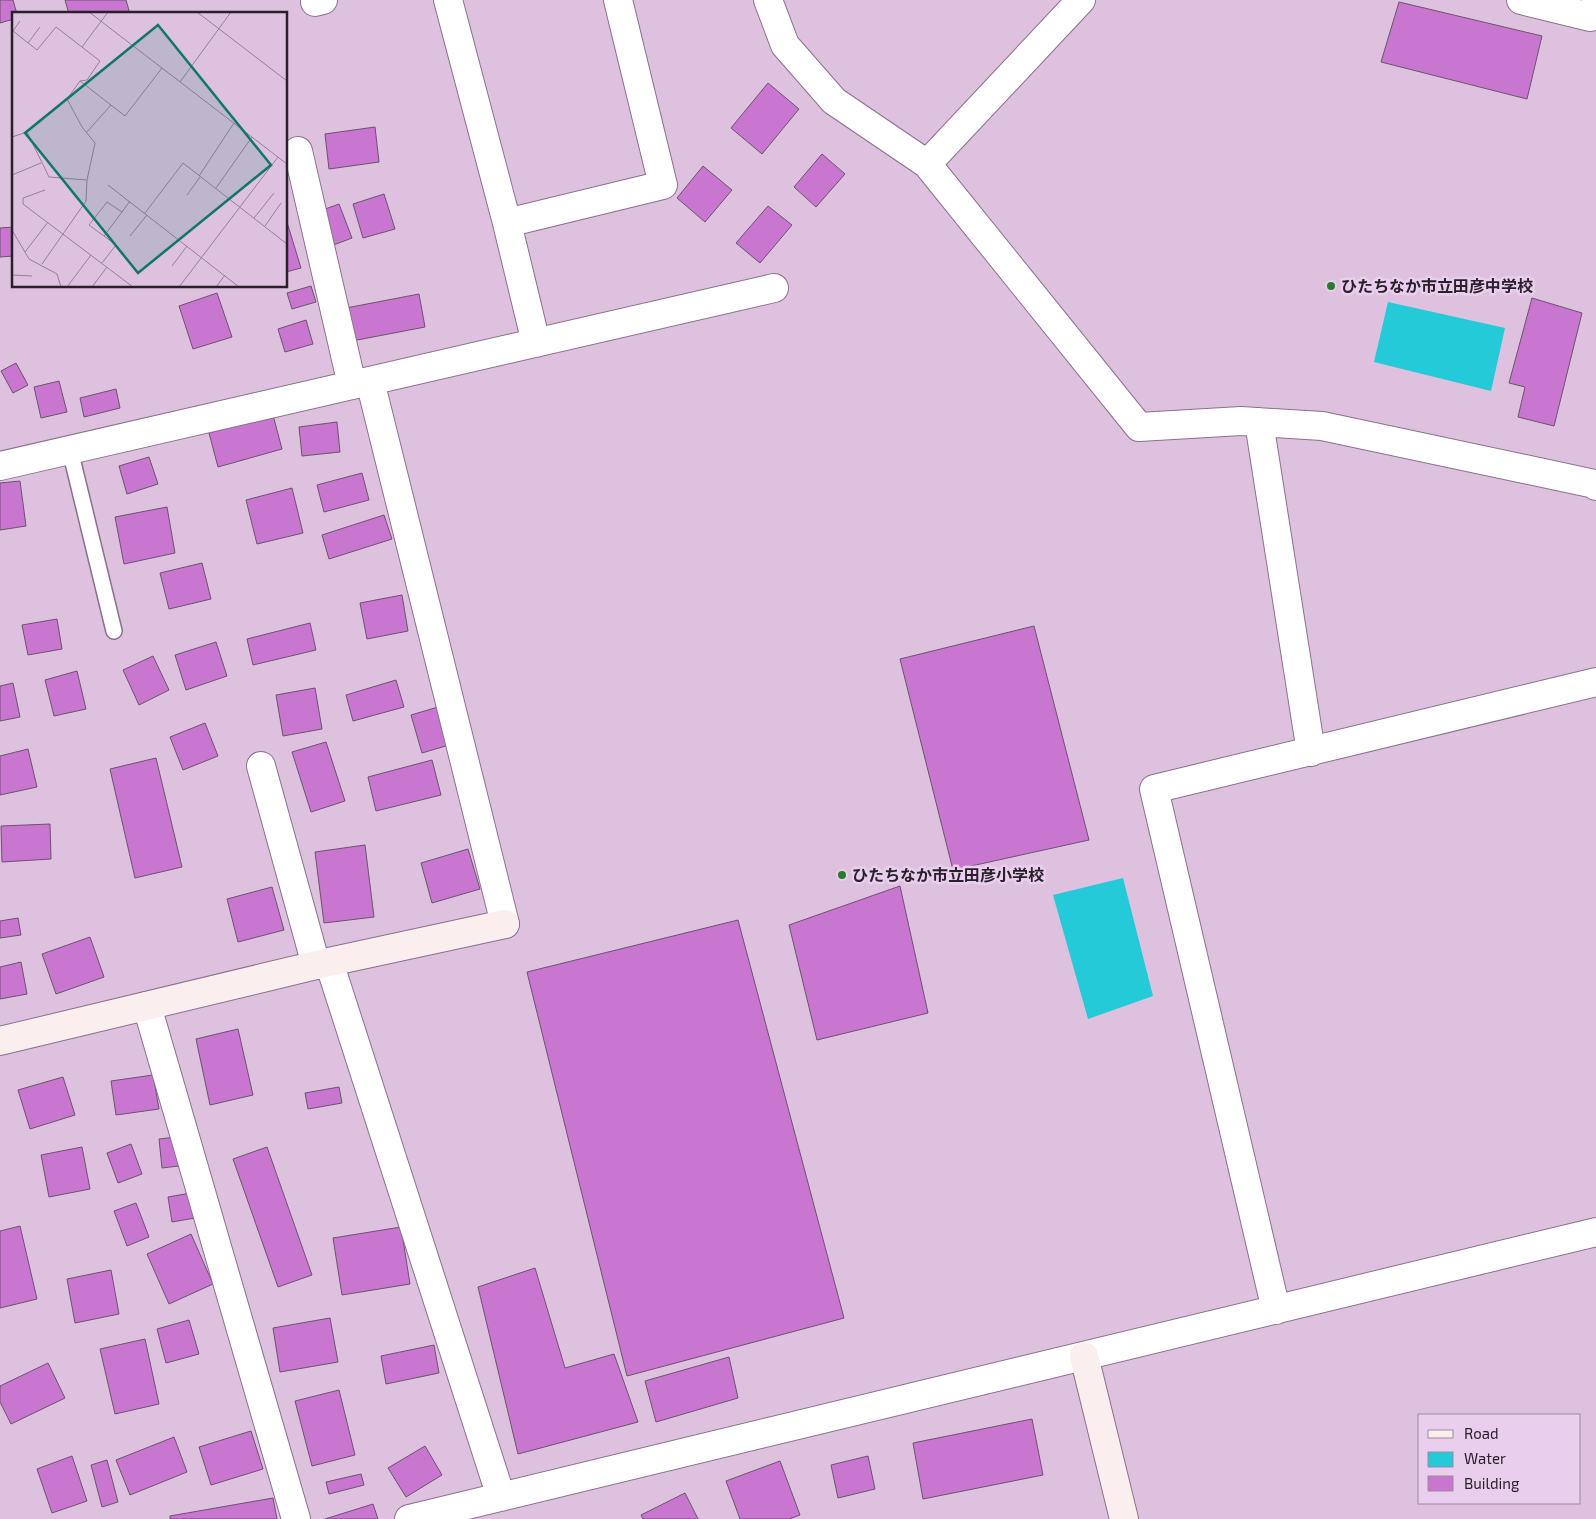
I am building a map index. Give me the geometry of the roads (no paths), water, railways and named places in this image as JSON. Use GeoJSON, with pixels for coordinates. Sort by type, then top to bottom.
{"type":"FeatureCollection","features":[{"type":"Feature","properties":{"kind":"street"},"geometry":{"type":"LineString","coordinates":[[315,0],[315,2],[323,0]]}},
{"type":"Feature","properties":{"kind":"street"},"geometry":{"type":"LineString","coordinates":[[448,0],[507,223],[536,343]]}},
{"type":"Feature","properties":{"kind":"street"},"geometry":{"type":"LineString","coordinates":[[507,223],[663,185],[618,0]]}},
{"type":"Feature","properties":{"kind":"street"},"geometry":{"type":"LineString","coordinates":[[768,0],[785,45],[834,101],[927,164],[1139,428],[1241,421],[1322,426],[1596,484],[1596,486]]}},
{"type":"Feature","properties":{"kind":"street"},"geometry":{"type":"LineString","coordinates":[[927,164],[1081,0]]}},
{"type":"Feature","properties":{"kind":"street"},"geometry":{"type":"LineString","coordinates":[[1521,0],[1590,17],[1596,2]]}},
{"type":"Feature","properties":{"kind":"street"},"geometry":{"type":"LineString","coordinates":[[0,1041],[323,964],[504,924],[298,151]]}},
{"type":"Feature","properties":{"kind":"street"},"geometry":{"type":"LineString","coordinates":[[0,466],[774,288]]}},
{"type":"Feature","properties":{"kind":"street"},"geometry":{"type":"LineString","coordinates":[[1259,422],[1310,752]]}},
{"type":"Feature","properties":{"kind":"street"},"geometry":{"type":"LineString","coordinates":[[1276,1310],[1154,789],[1596,682]]}},
{"type":"Feature","properties":{"kind":"street"},"geometry":{"type":"LineString","coordinates":[[261,766],[323,964],[500,1497]]}},
{"type":"Feature","properties":{"kind":"street"},"geometry":{"type":"LineString","coordinates":[[147,1006],[296,1519]]}},
{"type":"Feature","properties":{"kind":"street"},"geometry":{"type":"LineString","coordinates":[[409,1519],[1596,1232]]}},
{"type":"Feature","properties":{"kind":"street"},"geometry":{"type":"LineString","coordinates":[[1084,1356],[1124,1519]]}},
{"type":"Feature","properties":{"kind":"lane"},"geometry":{"type":"LineString","coordinates":[[70,450],[114,631]]}},
{"type":"Feature","properties":{"kind":"water"},"geometry":{"type":"Polygon","coordinates":[[[1388,302],[1505,328],[1491,391],[1374,362],[1388,302]]]}},
{"type":"Feature","properties":{"kind":"water"},"geometry":{"type":"Polygon","coordinates":[[[1123,878],[1153,996],[1088,1019],[1053,895],[1123,878]]]}},
{"type":"Feature","properties":{"kind":"place","name":"ひたちなか市立田彦中学校"},"geometry":{"type":"Point","coordinates":[1331,286]}},
{"type":"Feature","properties":{"kind":"place","name":"ひたちなか市立田彦小学校"},"geometry":{"type":"Point","coordinates":[842,875]}}]}
